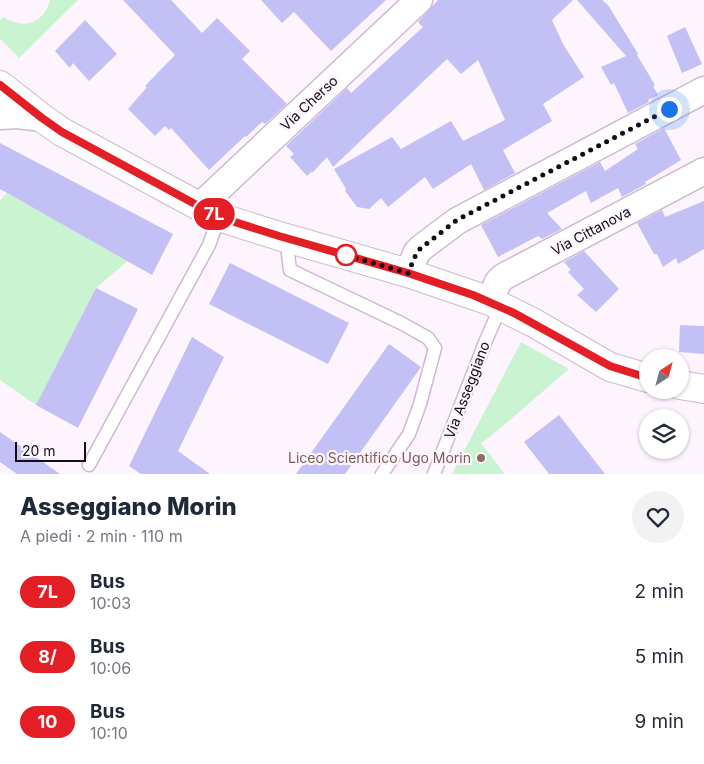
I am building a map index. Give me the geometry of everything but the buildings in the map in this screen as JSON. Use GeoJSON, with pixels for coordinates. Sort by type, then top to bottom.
{"type":"FeatureCollection","features":[{"type":"Feature","properties":{"kind":"street","name":"Via Cherso"},"geometry":{"type":"LineString","coordinates":[[209,212],[419,0]]}},
{"type":"Feature","properties":{"kind":"street"},"geometry":{"type":"LineString","coordinates":[[0,85],[62,132],[209,212],[286,238],[408,273],[495,304],[610,366],[639,375]]}},
{"type":"Feature","properties":{"kind":"street"},"geometry":{"type":"LineString","coordinates":[[408,273],[417,252],[457,220],[704,90]]}},
{"type":"Feature","properties":{"kind":"street"},"geometry":{"type":"LineString","coordinates":[[0,116],[18,115],[42,118]]}},
{"type":"Feature","properties":{"kind":"street","name":"Via Cittanova"},"geometry":{"type":"LineString","coordinates":[[495,304],[498,282],[503,278],[704,171]]}},
{"type":"Feature","properties":{"kind":"street"},"geometry":{"type":"LineString","coordinates":[[689,386],[704,388]]}},
{"type":"Feature","properties":{"kind":"lane"},"geometry":{"type":"LineString","coordinates":[[89,465],[209,245],[209,212]]}},
{"type":"Feature","properties":{"kind":"lane"},"geometry":{"type":"LineString","coordinates":[[286,238],[290,270],[401,323],[428,338],[435,348],[420,404],[409,434],[382,474]]}},
{"type":"Feature","properties":{"kind":"lane","name":"Via Asseggiano"},"geometry":{"type":"LineString","coordinates":[[434,474],[486,340],[495,304]]}},
{"type":"Feature","properties":{"kind":"green space"},"geometry":{"type":"Polygon","coordinates":[[[50,0],[78,0],[19,58],[0,39],[0,20],[3,17],[18,23],[32,22],[43,15],[50,0]]]}},
{"type":"Feature","properties":{"kind":"green space"},"geometry":{"type":"Polygon","coordinates":[[[7,193],[128,261],[96,288],[36,405],[0,380],[0,200],[7,193]]]}},
{"type":"Feature","properties":{"kind":"green space"},"geometry":{"type":"Polygon","coordinates":[[[521,342],[569,369],[481,443],[505,474],[452,474],[521,342]]]}},
{"type":"Feature","properties":{"kind":"bus line","name":"7L"},"geometry":{"type":"LineString","coordinates":[[0,85],[62,132],[219,217],[408,273],[473,295],[501,306],[534,323],[610,366],[639,376]]}},
{"type":"Feature","properties":{"kind":"place","name":"Liceo Scientifico Ugo Morin"},"geometry":{"type":"Point","coordinates":[481,458]}},
{"type":"Feature","properties":{"kind":"route"},"geometry":{"type":"LineString","coordinates":[[346,255],[338,253],[408,273],[417,252],[457,220],[669,109]]}}]}
